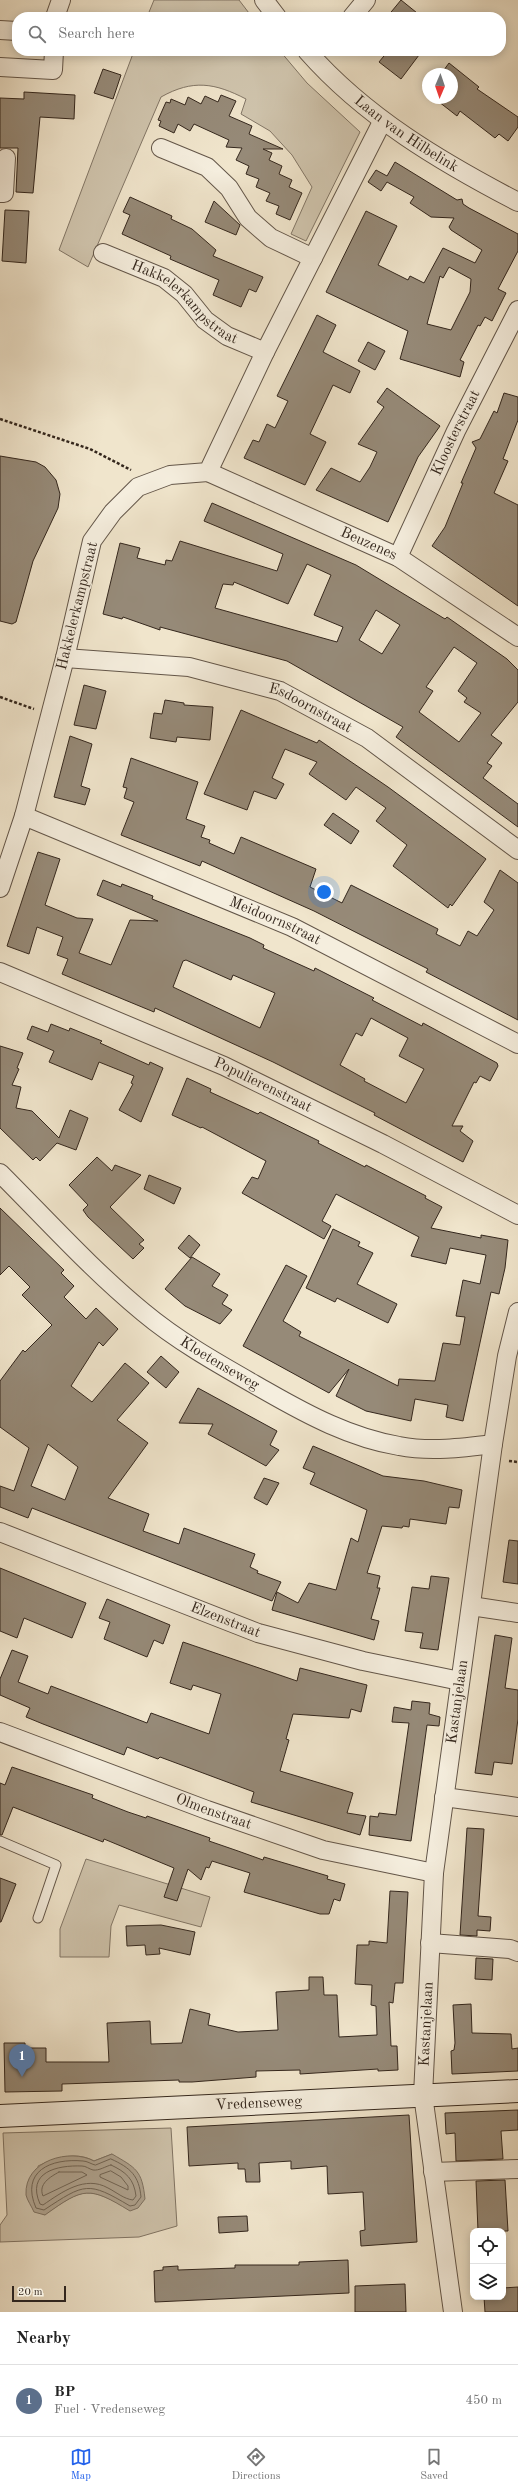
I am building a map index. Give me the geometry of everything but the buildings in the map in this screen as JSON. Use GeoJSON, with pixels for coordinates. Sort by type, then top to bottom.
{"type":"FeatureCollection","features":[{"type":"Feature","properties":{"kind":"main road","name":"Vredenseweg"},"geometry":{"type":"LineString","coordinates":[[0,2116],[518,2091]]}},
{"type":"Feature","properties":{"kind":"street"},"geometry":{"type":"LineString","coordinates":[[57,12],[61,0]]}},
{"type":"Feature","properties":{"kind":"street"},"geometry":{"type":"LineString","coordinates":[[264,0],[273,12]]}},
{"type":"Feature","properties":{"kind":"street"},"geometry":{"type":"LineString","coordinates":[[356,12],[366,0]]}},
{"type":"Feature","properties":{"kind":"street"},"geometry":{"type":"LineString","coordinates":[[0,30],[12,31]]}},
{"type":"Feature","properties":{"kind":"street"},"geometry":{"type":"LineString","coordinates":[[0,67],[53,70],[54,56]]}},
{"type":"Feature","properties":{"kind":"street","name":"Laan van Hilbelink"},"geometry":{"type":"LineString","coordinates":[[317,56],[382,122],[470,177],[518,202]]}},
{"type":"Feature","properties":{"kind":"street"},"geometry":{"type":"LineString","coordinates":[[208,472],[265,352],[382,122]]}},
{"type":"Feature","properties":{"kind":"street"},"geometry":{"type":"LineString","coordinates":[[161,148],[207,167],[229,188],[248,218],[271,238],[313,258]]}},
{"type":"Feature","properties":{"kind":"street"},"geometry":{"type":"LineString","coordinates":[[0,193],[4,193],[6,158]]}},
{"type":"Feature","properties":{"kind":"street","name":"Hakkelerkampstraat"},"geometry":{"type":"LineString","coordinates":[[103,253],[164,278],[184,294],[205,320],[227,336],[265,352]]}},
{"type":"Feature","properties":{"kind":"street","name":"Kloosterstraat"},"geometry":{"type":"LineString","coordinates":[[398,557],[456,432],[518,310]]}},
{"type":"Feature","properties":{"kind":"street","name":"Hakkelerkampstraat"},"geometry":{"type":"LineString","coordinates":[[0,888],[24,816],[65,658],[92,541],[113,512],[138,487],[170,475],[208,472]]}},
{"type":"Feature","properties":{"kind":"street","name":"Beuzenes"},"geometry":{"type":"LineString","coordinates":[[208,472],[398,557],[518,637]]}},
{"type":"Feature","properties":{"kind":"street","name":"Esdoornstraat"},"geometry":{"type":"LineString","coordinates":[[65,658],[188,666],[280,691],[367,738],[518,850]]}},
{"type":"Feature","properties":{"kind":"street","name":"Meidoornstraat"},"geometry":{"type":"LineString","coordinates":[[24,816],[292,927],[518,1044]]}},
{"type":"Feature","properties":{"kind":"street","name":"Populierenstraat"},"geometry":{"type":"LineString","coordinates":[[0,972],[224,1066],[383,1144],[518,1215]]}},
{"type":"Feature","properties":{"kind":"street","name":"Kloetenseweg"},"geometry":{"type":"LineString","coordinates":[[0,1173],[92,1265],[144,1313],[210,1358],[301,1411],[364,1438],[400,1447],[442,1450],[493,1444]]}},
{"type":"Feature","properties":{"kind":"street","name":"Kastanjelaan"},"geometry":{"type":"LineString","coordinates":[[453,2312],[423,2095],[434,1873],[493,1444],[513,1357],[518,1312]]}},
{"type":"Feature","properties":{"kind":"street","name":"Elzenstraat"},"geometry":{"type":"LineString","coordinates":[[0,1532],[258,1633],[363,1661],[460,1681]]}},
{"type":"Feature","properties":{"kind":"street"},"geometry":{"type":"LineString","coordinates":[[471,1606],[518,1613]]}},
{"type":"Feature","properties":{"kind":"street","name":"Olmenstraat"},"geometry":{"type":"LineString","coordinates":[[0,1732],[207,1810],[323,1850],[434,1873]]}},
{"type":"Feature","properties":{"kind":"street"},"geometry":{"type":"LineString","coordinates":[[444,1797],[518,1807]]}},
{"type":"Feature","properties":{"kind":"street"},"geometry":{"type":"LineString","coordinates":[[430,1943],[510,1949],[518,1952]]}},
{"type":"Feature","properties":{"kind":"street"},"geometry":{"type":"LineString","coordinates":[[433,2172],[518,2169]]}},
{"type":"Feature","properties":{"kind":"lane"},"geometry":{"type":"LineString","coordinates":[[0,1841],[56,1865],[38,1918]]}},
{"type":"Feature","properties":{"kind":"path"},"geometry":{"type":"LineString","coordinates":[[0,419],[90,449],[153,481]]}},
{"type":"Feature","properties":{"kind":"path"},"geometry":{"type":"LineString","coordinates":[[0,697],[50,715]]}},
{"type":"Feature","properties":{"kind":"shaded area"},"geometry":{"type":"Polygon","coordinates":[[[154,0],[239,0],[248,12],[149,12],[154,0]]]}},
{"type":"Feature","properties":{"kind":"shaded area"},"geometry":{"type":"Polygon","coordinates":[[[132,56],[284,56],[307,83],[360,132],[306,241],[291,234],[312,187],[292,155],[270,131],[241,114],[246,99],[224,89],[204,85],[183,87],[161,97],[88,267],[59,250],[132,56]]]}},
{"type":"Feature","properties":{"kind":"shaded area"},"geometry":{"type":"Polygon","coordinates":[[[86,1859],[210,1897],[201,1927],[119,1905],[111,1926],[109,1957],[60,1957],[60,1929],[86,1859]]]}},
{"type":"Feature","properties":{"kind":"shaded area"},"geometry":{"type":"Polygon","coordinates":[[[171,2128],[177,2226],[139,2237],[0,2242],[0,2225],[7,2215],[3,2133],[171,2128]],[[112,2154],[94,2161],[80,2156],[58,2158],[38,2166],[44,2215],[68,2199],[86,2193],[104,2197],[130,2210],[112,2154]]]}},
{"type":"Feature","properties":{"kind":"water"},"geometry":{"type":"Polygon","coordinates":[[[112,2154],[127,2163],[140,2176],[145,2199],[138,2208],[130,2211],[105,2197],[87,2193],[69,2199],[45,2215],[34,2212],[26,2195],[27,2183],[32,2173],[40,2165],[61,2157],[84,2157],[94,2161],[112,2154]]]}},
{"type":"Feature","properties":{"kind":"place","name":"BP"},"geometry":{"type":"Point","coordinates":[22,2077]}}]}
